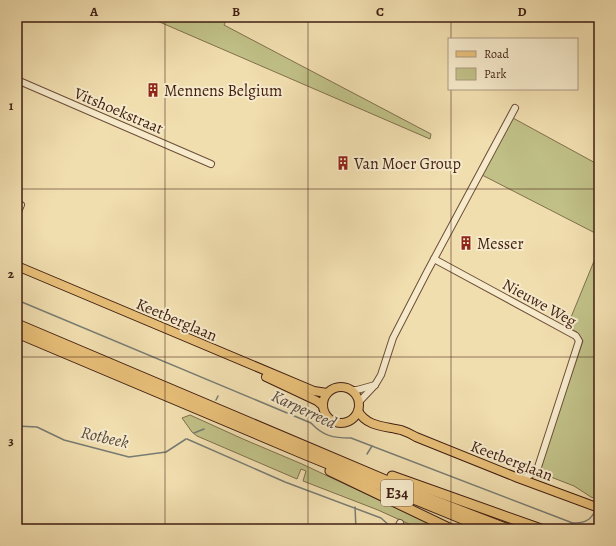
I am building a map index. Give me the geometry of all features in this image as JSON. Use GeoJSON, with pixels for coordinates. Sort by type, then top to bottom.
{"type":"FeatureCollection","features":[{"type":"Feature","properties":{"kind":"highway","name":"E34"},"geometry":{"type":"LineString","coordinates":[[17,324],[428,498],[508,529]]}},
{"type":"Feature","properties":{"kind":"highway","name":"E34"},"geometry":{"type":"LineString","coordinates":[[17,333],[306,455],[487,529]]}},
{"type":"Feature","properties":{"kind":"highway"},"geometry":{"type":"LineString","coordinates":[[306,455],[314,463],[451,529]]}},
{"type":"Feature","properties":{"kind":"highway"},"geometry":{"type":"LineString","coordinates":[[353,466],[367,467],[541,529]]}},
{"type":"Feature","properties":{"kind":"main road","name":"Keetberglaan"},"geometry":{"type":"LineString","coordinates":[[17,266],[314,391],[327,393]]}},
{"type":"Feature","properties":{"kind":"main road","name":"Keetberglaan"},"geometry":{"type":"LineString","coordinates":[[17,271],[260,374],[317,401],[323,406]]}},
{"type":"Feature","properties":{"kind":"main road"},"geometry":{"type":"LineString","coordinates":[[337,387],[345,387],[351,390],[356,395],[359,402],[358,411],[355,417],[349,421],[338,423],[332,420],[326,414],[323,406],[327,393],[337,387]]}},
{"type":"Feature","properties":{"kind":"main road","name":"Keetberglaan"},"geometry":{"type":"LineString","coordinates":[[358,411],[367,421],[385,428],[408,432],[416,438]]}},
{"type":"Feature","properties":{"kind":"main road","name":"Keetberglaan"},"geometry":{"type":"LineString","coordinates":[[349,421],[362,423],[393,434],[416,438],[599,508]]}},
{"type":"Feature","properties":{"kind":"street","name":"Vitshoekstraat"},"geometry":{"type":"LineString","coordinates":[[17,80],[211,164]]}},
{"type":"Feature","properties":{"kind":"street"},"geometry":{"type":"LineString","coordinates":[[359,402],[374,385],[382,371],[393,338],[515,108]]}},
{"type":"Feature","properties":{"kind":"street"},"geometry":{"type":"LineString","coordinates":[[17,214],[21,205]]}},
{"type":"Feature","properties":{"kind":"street","name":"Nieuwe Weg"},"geometry":{"type":"LineString","coordinates":[[434,259],[570,332],[576,336],[579,341],[538,468],[533,474],[518,478]]}},
{"type":"Feature","properties":{"kind":"street"},"geometry":{"type":"LineString","coordinates":[[351,390],[357,390],[374,385]]}},
{"type":"Feature","properties":{"kind":"green space"},"geometry":{"type":"Polygon","coordinates":[[[148,17],[228,17],[224,25],[431,134],[430,139],[148,17]]]}},
{"type":"Feature","properties":{"kind":"green space"},"geometry":{"type":"Polygon","coordinates":[[[513,118],[599,165],[599,235],[482,175],[513,118]]]}},
{"type":"Feature","properties":{"kind":"green space"},"geometry":{"type":"Polygon","coordinates":[[[599,249],[599,500],[591,497],[574,486],[538,472],[583,341],[577,332],[567,327],[599,249]]]}},
{"type":"Feature","properties":{"kind":"green space"},"geometry":{"type":"Polygon","coordinates":[[[190,415],[302,464],[441,529],[420,529],[378,510],[303,481],[306,471],[301,469],[297,479],[197,436],[192,432],[182,418],[190,415]]]}},
{"type":"Feature","properties":{"kind":"waterway","name":"Karperreed"},"geometry":{"type":"LineString","coordinates":[[17,300],[311,423],[324,433],[339,437],[351,438],[570,522],[584,529]]}},
{"type":"Feature","properties":{"kind":"waterway","name":"Rotbeek"},"geometry":{"type":"LineString","coordinates":[[216,400],[218,396]]}},
{"type":"Feature","properties":{"kind":"waterway","name":"Rotbeek"},"geometry":{"type":"LineString","coordinates":[[17,426],[37,427],[64,440],[129,457],[166,452],[186,439]]}},
{"type":"Feature","properties":{"kind":"waterway","name":"Rotbeek"},"geometry":{"type":"LineString","coordinates":[[194,433],[204,429]]}},
{"type":"Feature","properties":{"kind":"waterway"},"geometry":{"type":"LineString","coordinates":[[187,439],[285,482],[381,518],[392,528]]}},
{"type":"Feature","properties":{"kind":"waterway"},"geometry":{"type":"LineString","coordinates":[[367,454],[372,446]]}},
{"type":"Feature","properties":{"kind":"waterway"},"geometry":{"type":"LineString","coordinates":[[355,507],[356,529]]}},
{"type":"Feature","properties":{"kind":"waterway"},"geometry":{"type":"LineString","coordinates":[[572,523],[585,521],[594,513]]}},
{"type":"Feature","properties":{"kind":"place","name":"Mennens Belgium"},"geometry":{"type":"Point","coordinates":[153,90]}},
{"type":"Feature","properties":{"kind":"place","name":"Van Moer Group"},"geometry":{"type":"Point","coordinates":[343,163]}},
{"type":"Feature","properties":{"kind":"place","name":"Messer"},"geometry":{"type":"Point","coordinates":[466,243]}}]}
